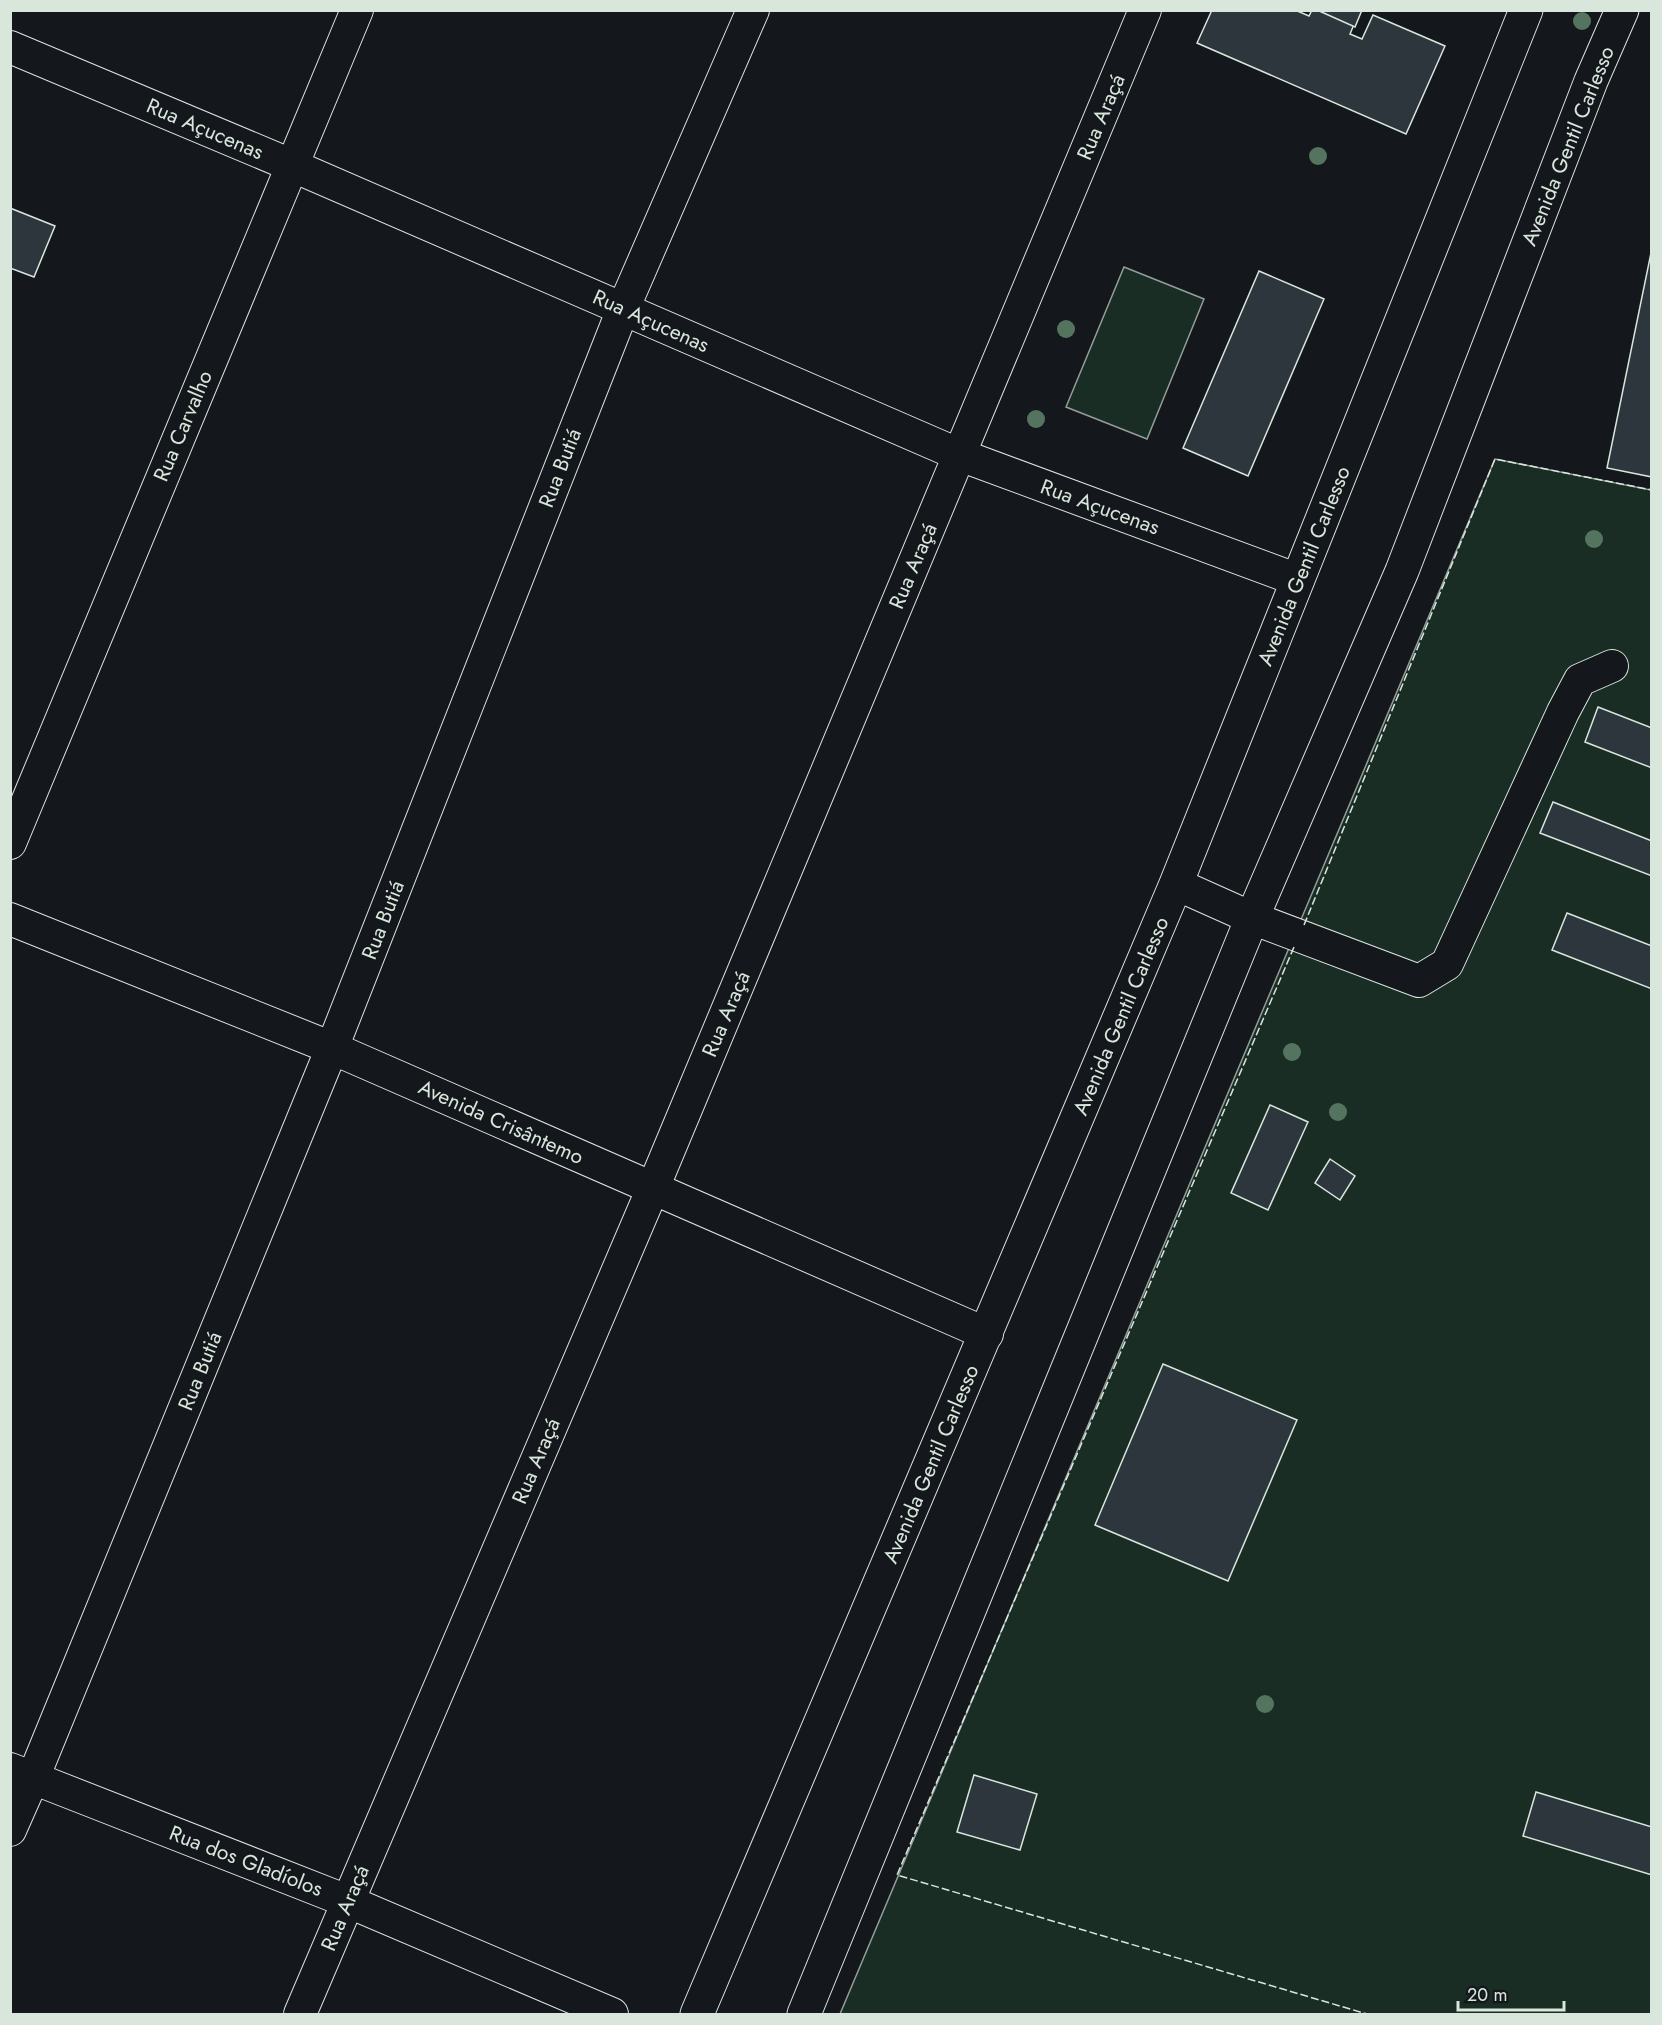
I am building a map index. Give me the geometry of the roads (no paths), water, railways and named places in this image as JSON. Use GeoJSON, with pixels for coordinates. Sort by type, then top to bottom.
{"type":"FeatureCollection","features":[{"type":"Feature","properties":{"kind":"street","name":"Rua Carvalho"},"geometry":{"type":"LineString","coordinates":[[10,843],[357,10]]}},
{"type":"Feature","properties":{"kind":"street","name":"Rua Butiá"},"geometry":{"type":"LineString","coordinates":[[10,1830],[22,1774],[333,1048],[623,309],[753,10]]}},
{"type":"Feature","properties":{"kind":"street","name":"Rua Araçá"},"geometry":{"type":"LineString","coordinates":[[300,2014],[653,1188],[1145,10]]}},
{"type":"Feature","properties":{"kind":"street","name":"Avenida Gentil Carlesso"},"geometry":{"type":"LineString","coordinates":[[697,2014],[1176,884],[1526,10]]}},
{"type":"Feature","properties":{"kind":"street","name":"Avenida Gentil Carlesso"},"geometry":{"type":"LineString","coordinates":[[804,2014],[1252,918],[1402,571],[1592,81],[1622,10]]}},
{"type":"Feature","properties":{"kind":"street","name":"Rua Açucenas"},"geometry":{"type":"LineString","coordinates":[[10,47],[291,165],[960,455],[1298,580]]}},
{"type":"Feature","properties":{"kind":"street"},"geometry":{"type":"LineString","coordinates":[[1176,884],[1252,918],[1419,981],[1447,964],[1563,712],[1580,680],[1612,666]]}},
{"type":"Feature","properties":{"kind":"street","name":"Avenida Crisântemo"},"geometry":{"type":"LineString","coordinates":[[10,919],[333,1048],[987,1334]]}},
{"type":"Feature","properties":{"kind":"street","name":"Rua dos Gladíolos"},"geometry":{"type":"LineString","coordinates":[[22,1774],[347,1901],[612,2014]]}}]}
